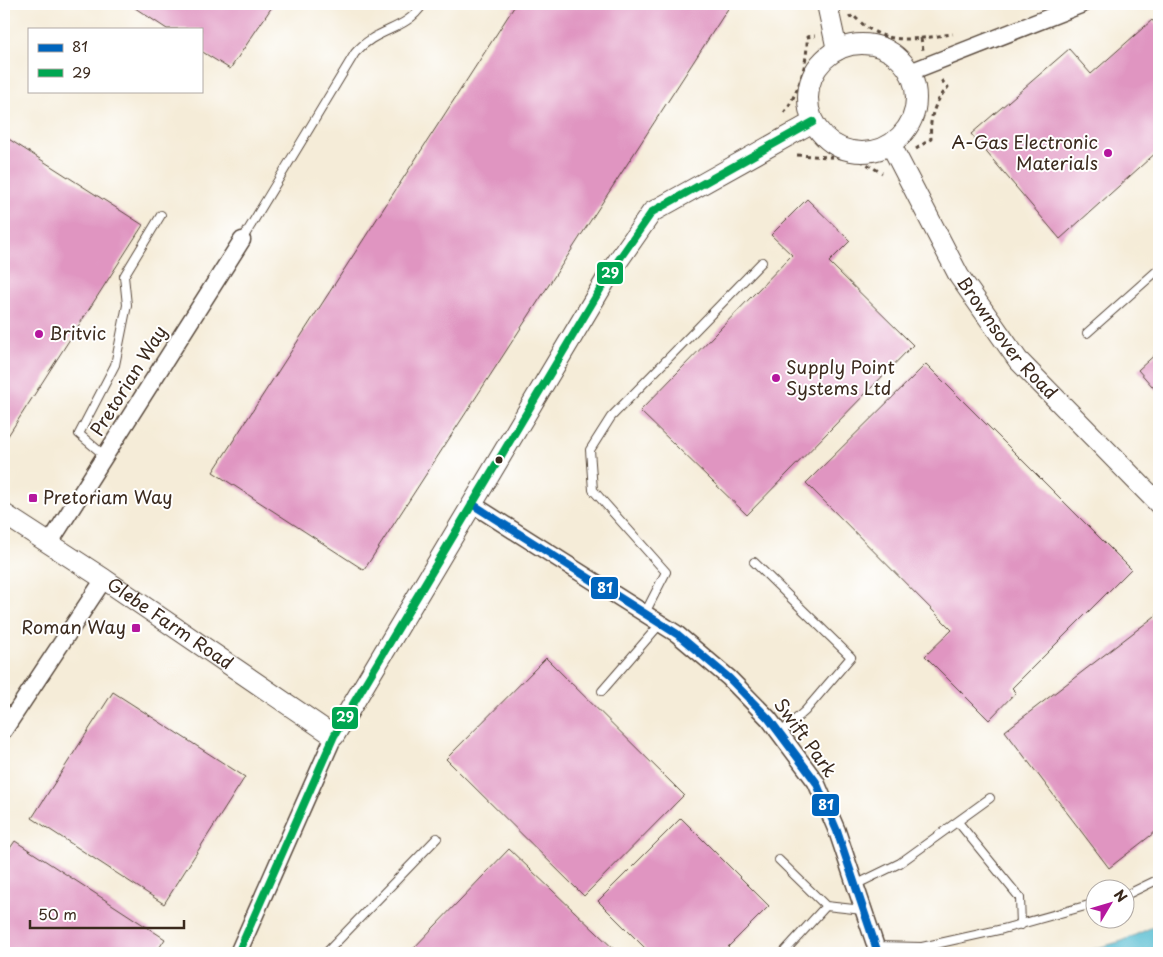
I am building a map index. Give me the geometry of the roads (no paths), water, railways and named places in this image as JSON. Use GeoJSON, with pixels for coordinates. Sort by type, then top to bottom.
{"type":"FeatureCollection","features":[{"type":"Feature","properties":{"kind":"street"},"geometry":{"type":"LineString","coordinates":[[826,4],[837,50]]}},
{"type":"Feature","properties":{"kind":"street"},"geometry":{"type":"LineString","coordinates":[[910,72],[1083,4]]}},
{"type":"Feature","properties":{"kind":"street"},"geometry":{"type":"LineString","coordinates":[[853,44],[870,44],[886,49],[900,59],[910,72],[916,88],[917,104],[912,121],[903,135],[890,145],[874,152],[856,153],[838,148],[824,137],[813,122],[808,106],[808,89],[823,59],[837,50],[853,44]]}},
{"type":"Feature","properties":{"kind":"street"},"geometry":{"type":"LineString","coordinates":[[238,953],[334,736],[613,268],[652,212],[813,122]]}},
{"type":"Feature","properties":{"kind":"street","name":"Brownsover Road"},"geometry":{"type":"LineString","coordinates":[[890,145],[959,276],[1018,360],[1159,504]]}},
{"type":"Feature","properties":{"kind":"street","name":"Pretorian Way"},"geometry":{"type":"LineString","coordinates":[[49,544],[242,240]]}},
{"type":"Feature","properties":{"kind":"street","name":"Swift Park"},"geometry":{"type":"LineString","coordinates":[[472,504],[677,634],[729,678],[769,719],[816,782],[837,831],[877,950]]}},
{"type":"Feature","properties":{"kind":"street","name":"Glebe Farm Road"},"geometry":{"type":"LineString","coordinates":[[4,514],[104,579],[334,736]]}},
{"type":"Feature","properties":{"kind":"street"},"geometry":{"type":"LineString","coordinates":[[4,730],[104,579]]}},
{"type":"Feature","properties":{"kind":"lane"},"geometry":{"type":"LineString","coordinates":[[242,240],[356,53],[370,39],[410,20],[423,4]]}},
{"type":"Feature","properties":{"kind":"lane"},"geometry":{"type":"LineString","coordinates":[[105,456],[79,434],[115,365],[127,305],[124,276],[161,214]]}},
{"type":"Feature","properties":{"kind":"lane"},"geometry":{"type":"LineString","coordinates":[[645,613],[666,572],[593,490],[590,450],[611,418],[762,262]]}},
{"type":"Feature","properties":{"kind":"lane"},"geometry":{"type":"LineString","coordinates":[[1088,332],[1159,269]]}},
{"type":"Feature","properties":{"kind":"lane"},"geometry":{"type":"LineString","coordinates":[[754,562],[851,658],[805,711],[780,733]]}},
{"type":"Feature","properties":{"kind":"lane"},"geometry":{"type":"LineString","coordinates":[[602,691],[661,624]]}},
{"type":"Feature","properties":{"kind":"lane"},"geometry":{"type":"LineString","coordinates":[[855,885],[900,863],[990,798]]}},
{"type":"Feature","properties":{"kind":"lane"},"geometry":{"type":"LineString","coordinates":[[958,822],[1020,898],[1020,925]]}},
{"type":"Feature","properties":{"kind":"lane"},"geometry":{"type":"LineString","coordinates":[[326,953],[437,838]]}},
{"type":"Feature","properties":{"kind":"lane"},"geometry":{"type":"LineString","coordinates":[[778,860],[826,906],[863,910]]}},
{"type":"Feature","properties":{"kind":"lane"},"geometry":{"type":"LineString","coordinates":[[1136,890],[1159,879]]}},
{"type":"Feature","properties":{"kind":"lane"},"geometry":{"type":"LineString","coordinates":[[783,953],[826,906]]}},
{"type":"Feature","properties":{"kind":"lane"},"geometry":{"type":"LineString","coordinates":[[877,950],[922,947],[1020,925],[1086,906]]}},
{"type":"Feature","properties":{"kind":"water"},"geometry":{"type":"Polygon","coordinates":[[[1159,924],[1159,953],[1080,953],[1122,941],[1159,924]]]}},
{"type":"Feature","properties":{"kind":"place","name":"A-Gas Electronic Materials"},"geometry":{"type":"Point","coordinates":[1108,153]}},
{"type":"Feature","properties":{"kind":"place","name":"Britvic"},"geometry":{"type":"Point","coordinates":[39,334]}},
{"type":"Feature","properties":{"kind":"place","name":"Supply Point Systems Ltd"},"geometry":{"type":"Point","coordinates":[776,378]}},
{"type":"Feature","properties":{"kind":"place","name":"Pretoriam Way"},"geometry":{"type":"Point","coordinates":[33,498]}},
{"type":"Feature","properties":{"kind":"place","name":"Roman Way"},"geometry":{"type":"Point","coordinates":[136,628]}}]}
